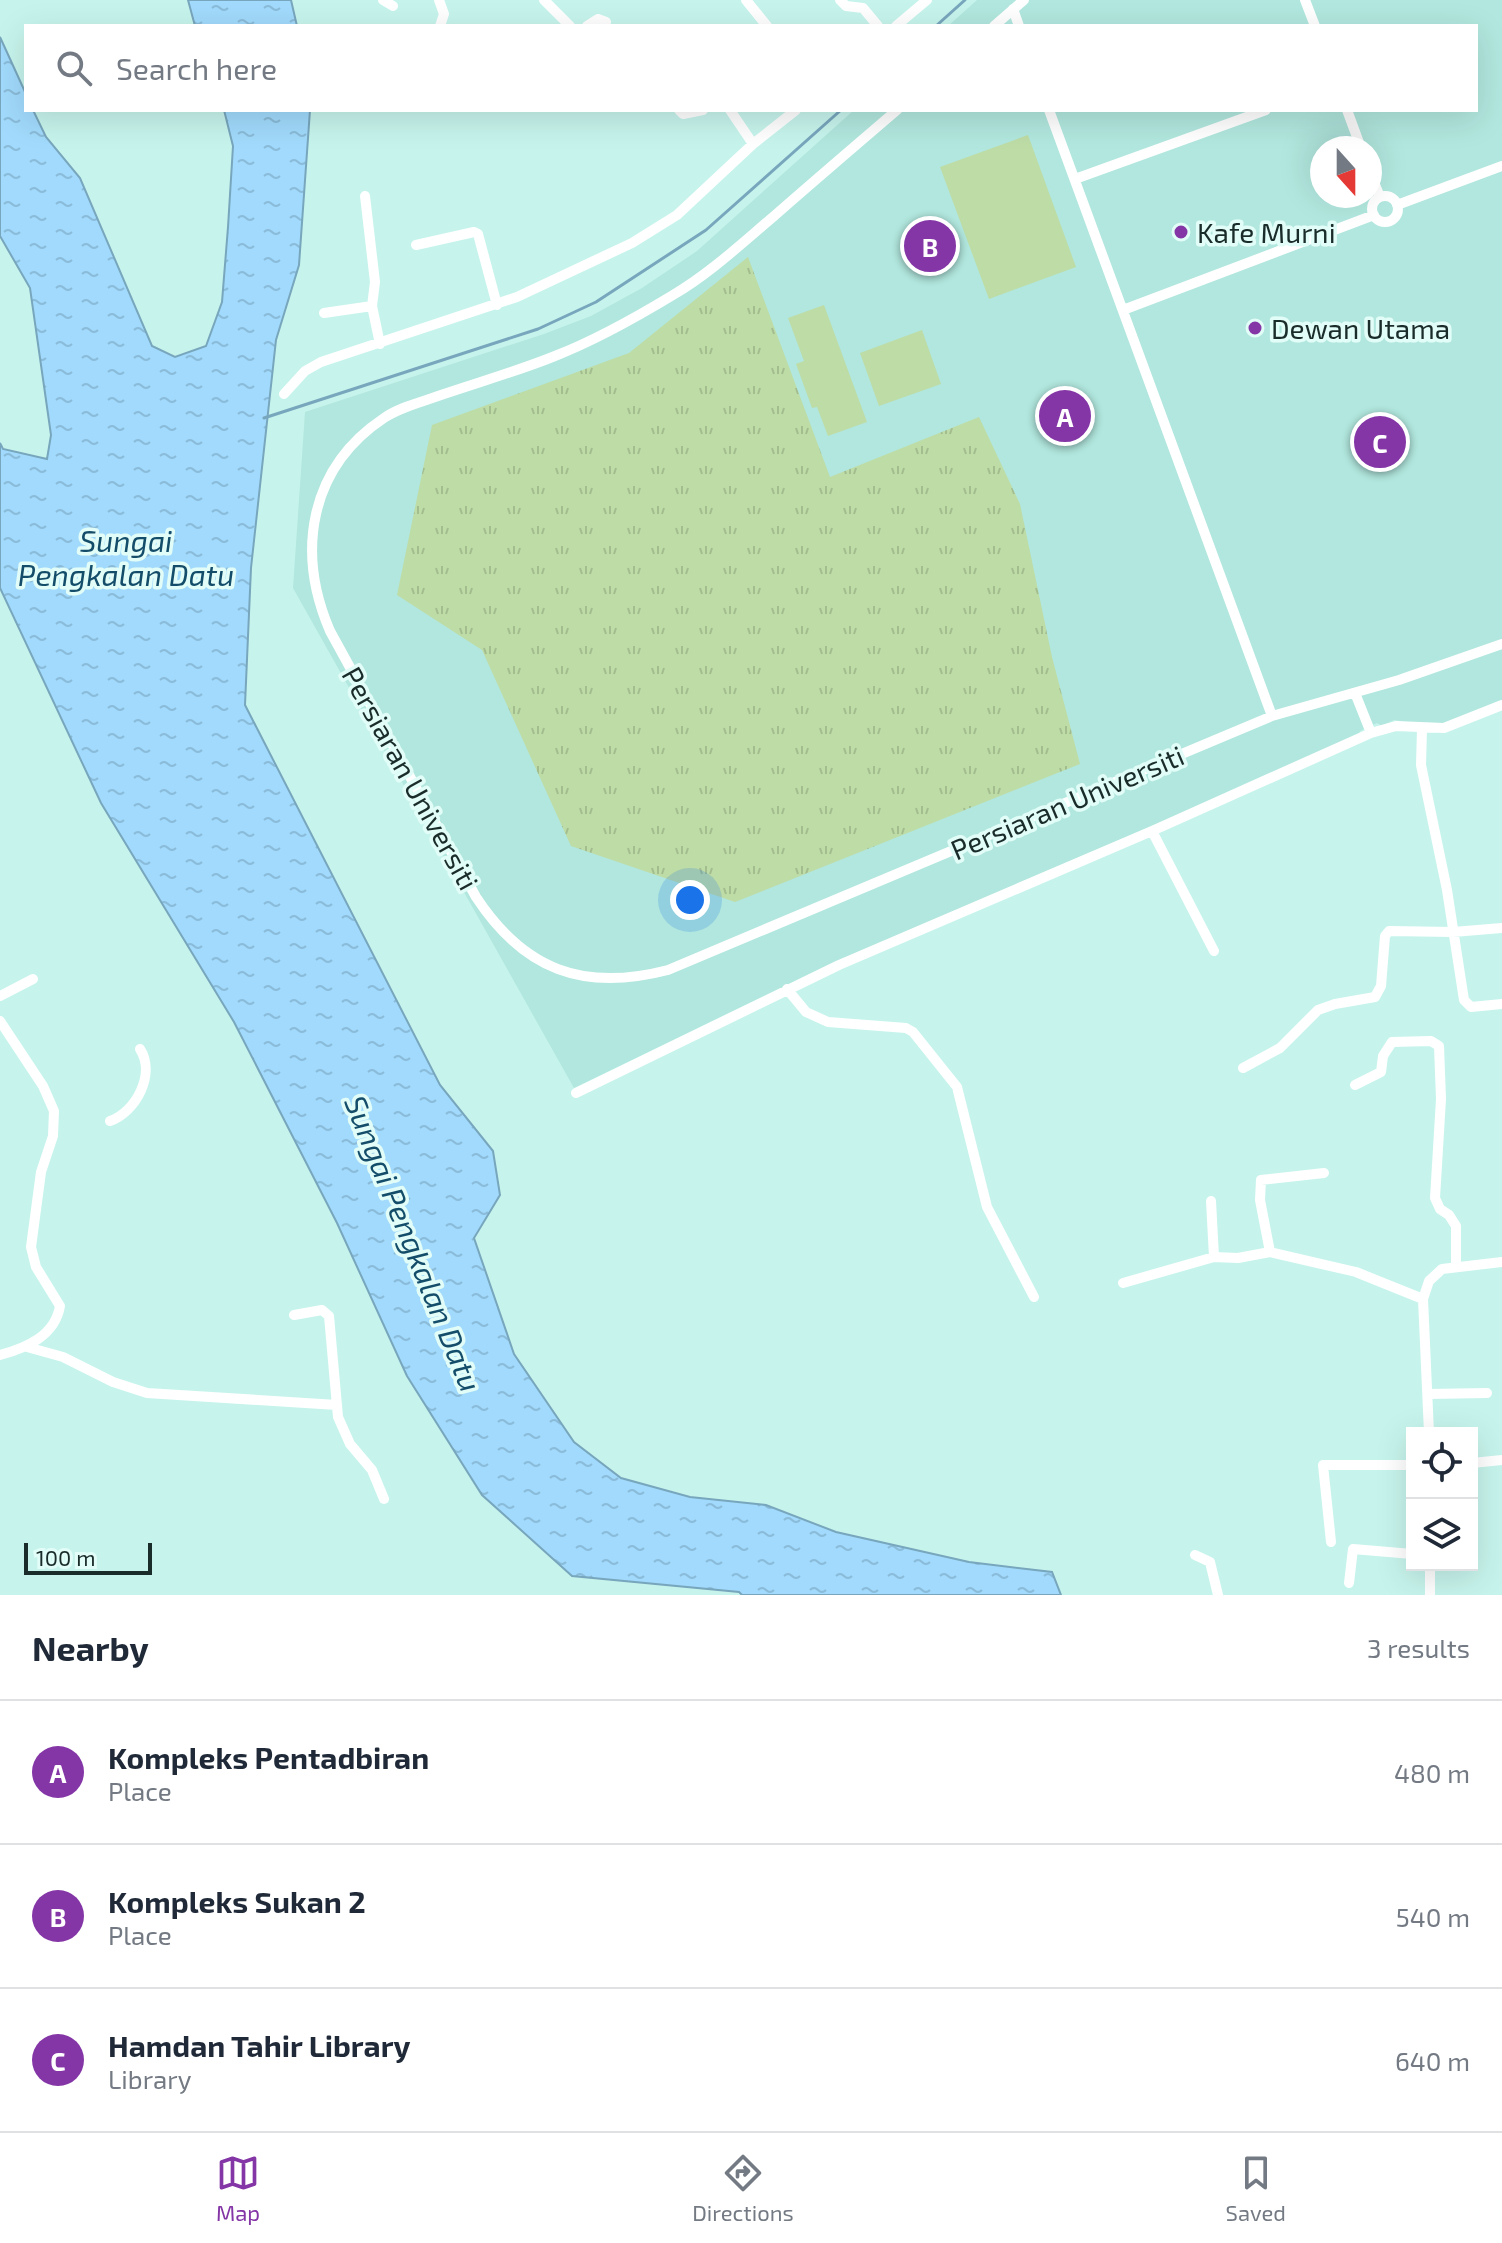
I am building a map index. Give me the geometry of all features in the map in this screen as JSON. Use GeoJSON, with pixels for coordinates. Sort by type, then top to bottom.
{"type":"FeatureCollection","features":[{"type":"Feature","properties":{"kind":"street"},"geometry":{"type":"LineString","coordinates":[[439,0],[444,14],[441,24]]}},
{"type":"Feature","properties":{"kind":"street"},"geometry":{"type":"LineString","coordinates":[[544,0],[568,24]]}},
{"type":"Feature","properties":{"kind":"street"},"geometry":{"type":"LineString","coordinates":[[746,0],[765,24]]}},
{"type":"Feature","properties":{"kind":"street"},"geometry":{"type":"LineString","coordinates":[[840,0],[846,6],[863,8],[876,24]]}},
{"type":"Feature","properties":{"kind":"street"},"geometry":{"type":"LineString","coordinates":[[898,24],[927,0]]}},
{"type":"Feature","properties":{"kind":"street"},"geometry":{"type":"LineString","coordinates":[[996,24],[1024,0]]}},
{"type":"Feature","properties":{"kind":"street"},"geometry":{"type":"LineString","coordinates":[[1305,0],[1314,24]]}},
{"type":"Feature","properties":{"kind":"street"},"geometry":{"type":"LineString","coordinates":[[1013,9],[1018,24]]}},
{"type":"Feature","properties":{"kind":"street"},"geometry":{"type":"LineString","coordinates":[[590,24],[598,19],[606,22]]}},
{"type":"Feature","properties":{"kind":"street"},"geometry":{"type":"LineString","coordinates":[[731,112],[753,144]]}},
{"type":"Feature","properties":{"kind":"street"},"geometry":{"type":"LineString","coordinates":[[284,394],[305,371],[321,362],[497,305],[632,243],[677,215],[753,144],[793,112]]}},
{"type":"Feature","properties":{"kind":"street","name":"Persiaran Universiti"},"geometry":{"type":"LineString","coordinates":[[895,112],[732,252],[676,294],[605,334],[555,356],[386,416],[340,460],[327,484],[317,511],[311,543],[311,570],[317,601],[330,631],[476,897],[495,926],[518,947],[574,974],[610,979],[637,978],[689,961],[1272,716],[1355,693],[1502,644]]}},
{"type":"Feature","properties":{"kind":"street"},"geometry":{"type":"LineString","coordinates":[[1050,112],[1272,716]]}},
{"type":"Feature","properties":{"kind":"street"},"geometry":{"type":"LineString","coordinates":[[1075,179],[1260,112]]}},
{"type":"Feature","properties":{"kind":"street"},"geometry":{"type":"LineString","coordinates":[[1348,112],[1357,136]]}},
{"type":"Feature","properties":{"kind":"street"},"geometry":{"type":"LineString","coordinates":[[1397,205],[1502,166]]}},
{"type":"Feature","properties":{"kind":"street"},"geometry":{"type":"LineString","coordinates":[[365,196],[375,282],[372,306],[380,344]]}},
{"type":"Feature","properties":{"kind":"street"},"geometry":{"type":"LineString","coordinates":[[1374,215],[1384,221],[1392,219],[1397,213],[1397,205],[1392,198],[1382,197]]}},
{"type":"Feature","properties":{"kind":"street"},"geometry":{"type":"LineString","coordinates":[[1374,208],[1374,215]]}},
{"type":"Feature","properties":{"kind":"street"},"geometry":{"type":"LineString","coordinates":[[1123,310],[1374,215]]}},
{"type":"Feature","properties":{"kind":"street"},"geometry":{"type":"LineString","coordinates":[[416,245],[474,232],[478,234],[497,305]]}},
{"type":"Feature","properties":{"kind":"street"},"geometry":{"type":"LineString","coordinates":[[324,313],[372,306]]}},
{"type":"Feature","properties":{"kind":"street"},"geometry":{"type":"LineString","coordinates":[[1355,693],[1371,733]]}},
{"type":"Feature","properties":{"kind":"street"},"geometry":{"type":"LineString","coordinates":[[576,1093],[787,989],[1371,733],[1391,726],[1422,729],[1450,726],[1502,705]]}},
{"type":"Feature","properties":{"kind":"street"},"geometry":{"type":"LineString","coordinates":[[1422,729],[1421,765],[1465,1003],[1471,1007],[1502,1004]]}},
{"type":"Feature","properties":{"kind":"street"},"geometry":{"type":"LineString","coordinates":[[1152,831],[1214,951]]}},
{"type":"Feature","properties":{"kind":"street"},"geometry":{"type":"LineString","coordinates":[[1243,1068],[1280,1048],[1318,1010],[1375,997],[1381,986],[1385,936],[1389,931],[1453,932],[1502,928]]}},
{"type":"Feature","properties":{"kind":"street"},"geometry":{"type":"LineString","coordinates":[[0,996],[33,979]]}},
{"type":"Feature","properties":{"kind":"street"},"geometry":{"type":"LineString","coordinates":[[787,989],[806,1012],[828,1022],[906,1028],[913,1032],[952,1078],[957,1087],[987,1207],[1034,1297]]}},
{"type":"Feature","properties":{"kind":"street"},"geometry":{"type":"LineString","coordinates":[[0,1021],[43,1086],[54,1111],[53,1136],[41,1172],[31,1247],[36,1267],[60,1306],[54,1322],[27,1347],[0,1355]]}},
{"type":"Feature","properties":{"kind":"street"},"geometry":{"type":"LineString","coordinates":[[1355,1085],[1381,1072],[1383,1056],[1392,1042],[1431,1041],[1439,1046],[1441,1099],[1434,1186],[1438,1205],[1456,1226],[1456,1266]]}},
{"type":"Feature","properties":{"kind":"street"},"geometry":{"type":"LineString","coordinates":[[110,1121],[124,1114],[142,1087],[147,1065],[140,1049]]}},
{"type":"Feature","properties":{"kind":"street"},"geometry":{"type":"LineString","coordinates":[[1270,1252],[1260,1200],[1261,1180],[1324,1173]]}},
{"type":"Feature","properties":{"kind":"street"},"geometry":{"type":"LineString","coordinates":[[1211,1201],[1214,1257]]}},
{"type":"Feature","properties":{"kind":"street"},"geometry":{"type":"LineString","coordinates":[[1123,1283],[1214,1257],[1238,1258],[1270,1252],[1356,1272],[1423,1299]]}},
{"type":"Feature","properties":{"kind":"street"},"geometry":{"type":"LineString","coordinates":[[1429,1427],[1423,1299],[1429,1281],[1435,1273],[1456,1266],[1502,1262]]}},
{"type":"Feature","properties":{"kind":"street"},"geometry":{"type":"LineString","coordinates":[[294,1315],[322,1310],[329,1316],[338,1417],[350,1444],[372,1470],[384,1499]]}},
{"type":"Feature","properties":{"kind":"street"},"geometry":{"type":"LineString","coordinates":[[27,1347],[63,1357],[113,1382],[147,1393],[337,1405]]}},
{"type":"Feature","properties":{"kind":"street"},"geometry":{"type":"LineString","coordinates":[[1428,1394],[1487,1393]]}},
{"type":"Feature","properties":{"kind":"street"},"geometry":{"type":"LineString","coordinates":[[1478,1462],[1502,1460]]}},
{"type":"Feature","properties":{"kind":"street"},"geometry":{"type":"LineString","coordinates":[[1331,1542],[1323,1465],[1406,1465]]}},
{"type":"Feature","properties":{"kind":"street"},"geometry":{"type":"LineString","coordinates":[[1349,1583],[1353,1549],[1406,1553]]}},
{"type":"Feature","properties":{"kind":"street"},"geometry":{"type":"LineString","coordinates":[[1195,1555],[1210,1562],[1218,1595]]}},
{"type":"Feature","properties":{"kind":"street"},"geometry":{"type":"LineString","coordinates":[[1430,1571],[1430,1595]]}},
{"type":"Feature","properties":{"kind":"shaded area"},"geometry":{"type":"Polygon","coordinates":[[[977,0],[1502,0],[1502,702],[1446,724],[1431,726],[1394,720],[1382,726],[1377,723],[1360,731],[1358,737],[824,967],[574,1088],[293,588],[305,412],[544,334],[591,316],[642,288],[697,251],[852,112],[1478,112],[1478,24],[950,24],[977,0]]]}},
{"type":"Feature","properties":{"kind":"green space"},"geometry":{"type":"Polygon","coordinates":[[[1028,135],[1076,267],[989,299],[940,167],[1028,135]]]}},
{"type":"Feature","properties":{"kind":"green space"},"geometry":{"type":"Polygon","coordinates":[[[748,257],[830,477],[979,417],[1020,504],[1052,657],[1080,764],[735,902],[571,846],[482,650],[397,595],[432,425],[629,353],[748,257]]]}},
{"type":"Feature","properties":{"kind":"green space"},"geometry":{"type":"Polygon","coordinates":[[[824,305],[867,422],[828,436],[817,407],[812,408],[796,364],[804,361],[788,318],[824,305]]]}},
{"type":"Feature","properties":{"kind":"green space"},"geometry":{"type":"Polygon","coordinates":[[[922,330],[941,384],[879,406],[860,353],[922,330]]]}},
{"type":"Feature","properties":{"kind":"water"},"geometry":{"type":"Polygon","coordinates":[[[188,0],[291,0],[297,24],[194,24],[188,0]]]}},
{"type":"Feature","properties":{"kind":"water","name":"Sungai Pengkalan Datu"},"geometry":{"type":"Polygon","coordinates":[[[0,37],[24,90],[24,112],[34,112],[46,137],[80,178],[152,346],[175,357],[206,346],[222,302],[233,146],[224,112],[310,112],[299,265],[276,340],[251,568],[245,705],[440,1085],[493,1151],[500,1195],[474,1238],[514,1354],[574,1442],[621,1478],[690,1497],[766,1505],[836,1532],[969,1562],[1052,1572],[1061,1595],[742,1595],[739,1592],[572,1576],[482,1495],[407,1376],[337,1223],[234,1022],[101,803],[0,588],[0,443],[3,449],[47,459],[51,435],[30,288],[0,236],[0,37]]]}},
{"type":"Feature","properties":{"kind":"waterway"},"geometry":{"type":"LineString","coordinates":[[938,24],[965,0]]}},
{"type":"Feature","properties":{"kind":"waterway"},"geometry":{"type":"LineString","coordinates":[[264,418],[538,329],[596,302],[706,230],[839,112]]}},
{"type":"Feature","properties":{"kind":"place","name":"Kafe Murni"},"geometry":{"type":"Point","coordinates":[1181,232]}},
{"type":"Feature","properties":{"kind":"place","name":"Kompleks Sukan 2"},"geometry":{"type":"Point","coordinates":[930,246]}},
{"type":"Feature","properties":{"kind":"place","name":"Dewan Utama"},"geometry":{"type":"Point","coordinates":[1255,328]}},
{"type":"Feature","properties":{"kind":"place","name":"Kompleks Pentadbiran"},"geometry":{"type":"Point","coordinates":[1065,416]}},
{"type":"Feature","properties":{"kind":"place","name":"Hamdan Tahir Library"},"geometry":{"type":"Point","coordinates":[1380,442]}}]}
